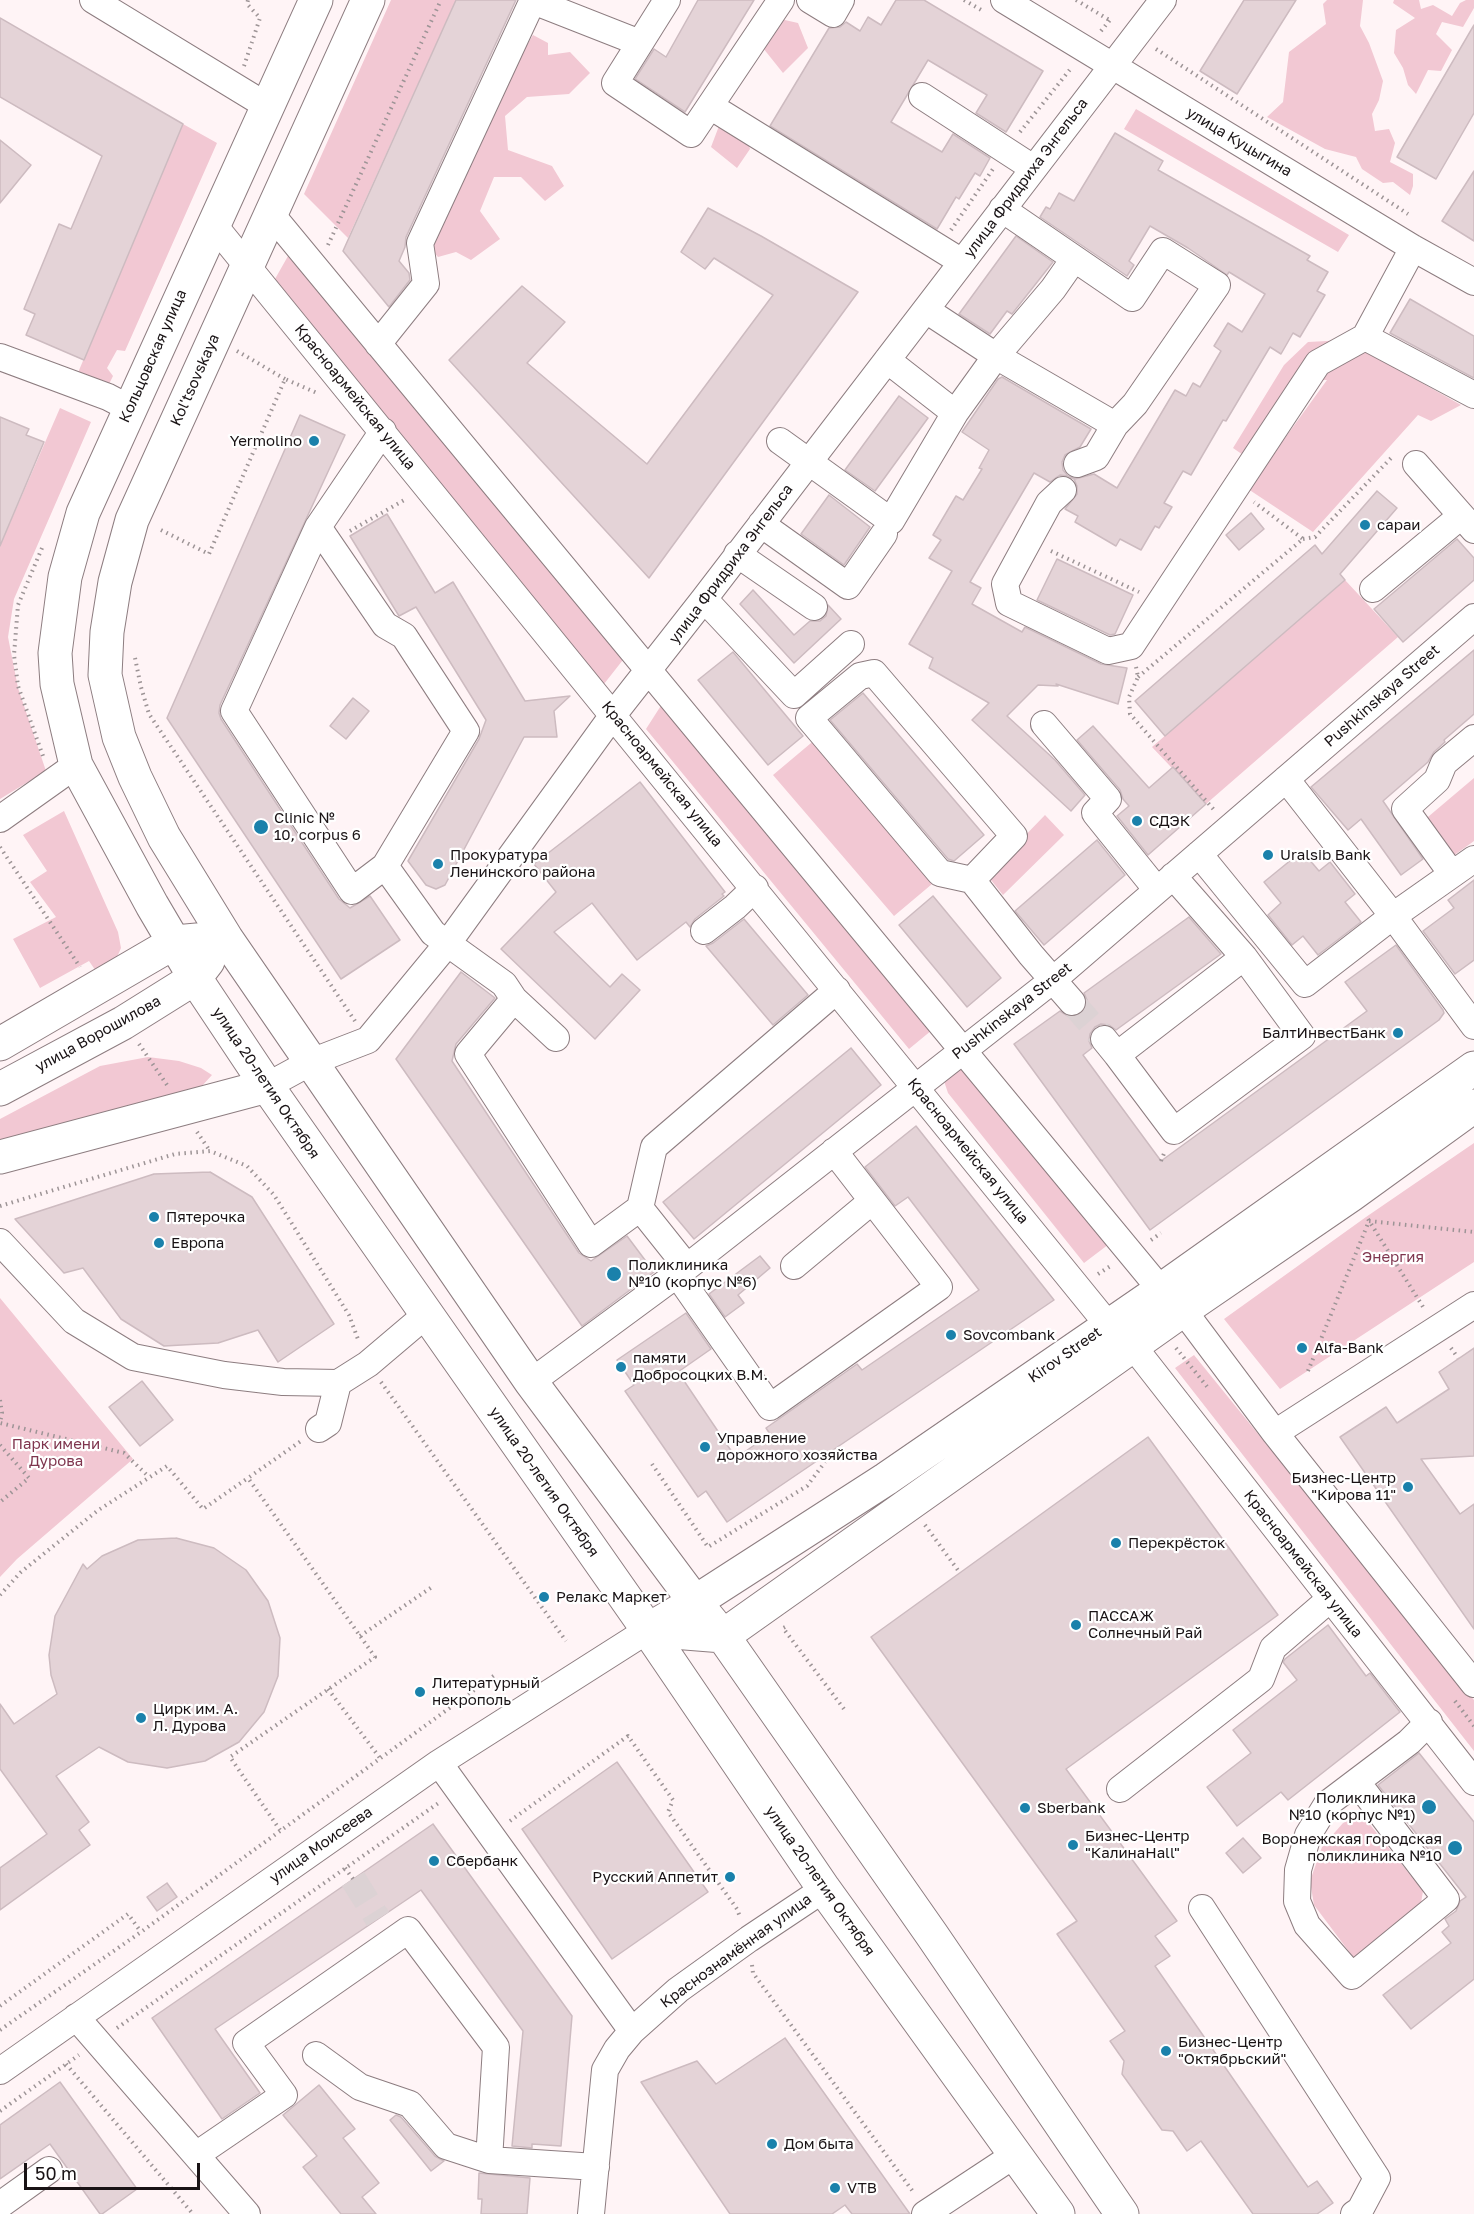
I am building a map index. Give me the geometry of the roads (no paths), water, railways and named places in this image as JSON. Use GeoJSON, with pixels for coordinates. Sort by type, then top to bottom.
{"type":"FeatureCollection","features":[{"type":"Feature","properties":{"kind":"main road","name":"Кольцовская улица"},"geometry":{"type":"LineString","coordinates":[[67,728],[57,684],[55,653],[65,577],[83,513],[315,0]]}},
{"type":"Feature","properties":{"kind":"main road","name":"Kol'tsovskaya"},"geometry":{"type":"LineString","coordinates":[[226,938],[164,837],[135,777],[119,737],[105,675],[115,582],[132,520],[368,0]]}},
{"type":"Feature","properties":{"kind":"main road","name":"улица 20-летия Октября"},"geometry":{"type":"LineString","coordinates":[[67,728],[76,765],[152,905],[195,978],[267,1086],[648,1630],[824,1889],[1058,2214]]}},
{"type":"Feature","properties":{"kind":"main road"},"geometry":{"type":"LineString","coordinates":[[0,1044],[175,942],[226,938]]}},
{"type":"Feature","properties":{"kind":"main road"},"geometry":{"type":"LineString","coordinates":[[195,978],[226,938]]}},
{"type":"Feature","properties":{"kind":"main road"},"geometry":{"type":"LineString","coordinates":[[226,938],[531,1382],[695,1602],[723,1636],[932,1935],[1122,2214]]}},
{"type":"Feature","properties":{"kind":"main road","name":"улица Ворошилова"},"geometry":{"type":"LineString","coordinates":[[0,1089],[123,1023],[195,978]]}},
{"type":"Feature","properties":{"kind":"main road","name":"Kirov Street"},"geometry":{"type":"LineString","coordinates":[[723,1636],[1172,1300],[1474,1068]]}},
{"type":"Feature","properties":{"kind":"main road"},"geometry":{"type":"LineString","coordinates":[[0,1157],[267,1086]]}},
{"type":"Feature","properties":{"kind":"main road","name":"Kirov Street"},"geometry":{"type":"LineString","coordinates":[[1172,1300],[1351,1195],[1474,1106]]}},
{"type":"Feature","properties":{"kind":"main road","name":"Kirov Street"},"geometry":{"type":"LineString","coordinates":[[648,1630],[886,1479],[1121,1336]]}},
{"type":"Feature","properties":{"kind":"main road"},"geometry":{"type":"LineString","coordinates":[[648,1630],[723,1636]]}},
{"type":"Feature","properties":{"kind":"street"},"geometry":{"type":"LineString","coordinates":[[93,0],[267,106]]}},
{"type":"Feature","properties":{"kind":"street"},"geometry":{"type":"LineString","coordinates":[[667,0],[615,83],[691,134],[781,0]]}},
{"type":"Feature","properties":{"kind":"street"},"geometry":{"type":"LineString","coordinates":[[810,0],[833,14],[841,0]]}},
{"type":"Feature","properties":{"kind":"street","name":"улица Куцыгина"},"geometry":{"type":"LineString","coordinates":[[1004,0],[1413,248],[1474,282]]}},
{"type":"Feature","properties":{"kind":"street","name":"улица Фридриха Энгельса"},"geometry":{"type":"LineString","coordinates":[[267,1086],[311,1062],[368,1040],[448,943],[613,715],[1163,0]]}},
{"type":"Feature","properties":{"kind":"street"},"geometry":{"type":"LineString","coordinates":[[378,344],[426,284],[420,243],[533,1],[640,43]]}},
{"type":"Feature","properties":{"kind":"street"},"geometry":{"type":"LineString","coordinates":[[922,96],[1033,168]]}},
{"type":"Feature","properties":{"kind":"street"},"geometry":{"type":"LineString","coordinates":[[710,106],[962,262]]}},
{"type":"Feature","properties":{"kind":"street"},"geometry":{"type":"LineString","coordinates":[[1002,210],[1132,298],[1162,251],[1218,285],[1135,404],[1115,425],[1096,457],[1077,464]]}},
{"type":"Feature","properties":{"kind":"street"},"geometry":{"type":"LineString","coordinates":[[271,214],[1172,1300],[1474,1684]]}},
{"type":"Feature","properties":{"kind":"street","name":"Красноармейская улица"},"geometry":{"type":"LineString","coordinates":[[213,224],[248,264],[1121,1336],[1429,1722],[1474,1782]]}},
{"type":"Feature","properties":{"kind":"street"},"geometry":{"type":"LineString","coordinates":[[1063,490],[1048,503],[1005,584],[1009,603],[1108,651],[1131,646],[1318,363],[1365,337],[1413,248]]}},
{"type":"Feature","properties":{"kind":"street"},"geometry":{"type":"LineString","coordinates":[[780,441],[891,521],[955,413],[996,356],[1053,289],[1074,259]]}},
{"type":"Feature","properties":{"kind":"street"},"geometry":{"type":"LineString","coordinates":[[926,310],[996,356],[1115,425]]}},
{"type":"Feature","properties":{"kind":"street"},"geometry":{"type":"LineString","coordinates":[[1365,337],[1474,395]]}},
{"type":"Feature","properties":{"kind":"street"},"geometry":{"type":"LineString","coordinates":[[0,357],[108,397],[129,408]]}},
{"type":"Feature","properties":{"kind":"street"},"geometry":{"type":"LineString","coordinates":[[887,360],[955,413]]}},
{"type":"Feature","properties":{"kind":"street"},"geometry":{"type":"LineString","coordinates":[[324,535],[385,625],[404,636],[466,731],[385,866],[352,891],[234,711],[324,535],[383,431]]}},
{"type":"Feature","properties":{"kind":"street"},"geometry":{"type":"LineString","coordinates":[[1373,590],[1468,523],[1416,464]]}},
{"type":"Feature","properties":{"kind":"street"},"geometry":{"type":"LineString","coordinates":[[761,524],[848,586],[884,534]]}},
{"type":"Feature","properties":{"kind":"street"},"geometry":{"type":"LineString","coordinates":[[737,554],[814,607]]}},
{"type":"Feature","properties":{"kind":"street"},"geometry":{"type":"LineString","coordinates":[[704,599],[794,695],[851,644]]}},
{"type":"Feature","properties":{"kind":"street","name":"Pushkinskaya Street"},"geometry":{"type":"LineString","coordinates":[[531,1382],[682,1270],[1053,980],[1474,617]]}},
{"type":"Feature","properties":{"kind":"street"},"geometry":{"type":"LineString","coordinates":[[972,880],[1014,836],[874,673],[860,676],[809,718],[940,873],[972,880],[1031,955],[1072,1002]]}},
{"type":"Feature","properties":{"kind":"street"},"geometry":{"type":"LineString","coordinates":[[1044,724],[1108,799],[1095,813],[1244,957],[1302,1036],[1174,1131],[1111,1047],[1244,957]]}},
{"type":"Feature","properties":{"kind":"street"},"geometry":{"type":"LineString","coordinates":[[1452,874],[1405,809],[1437,780],[1444,763],[1474,738]]}},
{"type":"Feature","properties":{"kind":"street"},"geometry":{"type":"LineString","coordinates":[[0,819],[76,765]]}},
{"type":"Feature","properties":{"kind":"street"},"geometry":{"type":"LineString","coordinates":[[1286,780],[1393,916],[1474,1026]]}},
{"type":"Feature","properties":{"kind":"street"},"geometry":{"type":"LineString","coordinates":[[1198,854],[1305,984],[1393,916],[1474,859]]}},
{"type":"Feature","properties":{"kind":"street"},"geometry":{"type":"LineString","coordinates":[[385,866],[433,933],[504,984],[514,999],[556,1038]]}},
{"type":"Feature","properties":{"kind":"street"},"geometry":{"type":"LineString","coordinates":[[704,931],[735,907],[754,888]]}},
{"type":"Feature","properties":{"kind":"street"},"geometry":{"type":"LineString","coordinates":[[514,999],[468,1054],[591,1244],[640,1208],[654,1147],[837,990]]}},
{"type":"Feature","properties":{"kind":"street"},"geometry":{"type":"LineString","coordinates":[[640,1208],[770,1407],[939,1287],[834,1151]]}},
{"type":"Feature","properties":{"kind":"street"},"geometry":{"type":"LineString","coordinates":[[794,1266],[872,1201]]}},
{"type":"Feature","properties":{"kind":"street"},"geometry":{"type":"LineString","coordinates":[[0,1242],[74,1321],[133,1357],[224,1374],[283,1382],[338,1383],[368,1364],[427,1314]]}},
{"type":"Feature","properties":{"kind":"street"},"geometry":{"type":"LineString","coordinates":[[1275,1433],[1474,1305]]}},
{"type":"Feature","properties":{"kind":"street"},"geometry":{"type":"LineString","coordinates":[[319,1429],[328,1423],[338,1383]]}},
{"type":"Feature","properties":{"kind":"street"},"geometry":{"type":"LineString","coordinates":[[1120,1788],[1261,1679],[1273,1648],[1330,1599]]}},
{"type":"Feature","properties":{"kind":"street","name":"улица Моисеева"},"geometry":{"type":"LineString","coordinates":[[0,2071],[439,1763],[648,1630]]}},
{"type":"Feature","properties":{"kind":"street"},"geometry":{"type":"LineString","coordinates":[[1357,1782],[1446,1899],[1352,1976],[1307,1925],[1297,1901],[1298,1870],[1308,1835],[1327,1804],[1409,1742],[1429,1722]]}},
{"type":"Feature","properties":{"kind":"street"},"geometry":{"type":"LineString","coordinates":[[439,1763],[632,2031]]}},
{"type":"Feature","properties":{"kind":"street","name":"Краснознамённая улица"},"geometry":{"type":"LineString","coordinates":[[591,2214],[605,2070],[617,2049],[632,2031],[678,1990],[824,1889]]}},
{"type":"Feature","properties":{"kind":"street"},"geometry":{"type":"LineString","coordinates":[[1202,1908],[1377,2178],[1359,2210],[1354,2214]]}},
{"type":"Feature","properties":{"kind":"street"},"geometry":{"type":"LineString","coordinates":[[196,2155],[284,2095],[246,2043],[408,1930],[496,2047],[489,2160]]}},
{"type":"Feature","properties":{"kind":"street"},"geometry":{"type":"LineString","coordinates":[[76,2017],[247,2214]]}},
{"type":"Feature","properties":{"kind":"street"},"geometry":{"type":"LineString","coordinates":[[316,2055],[360,2087],[410,2104],[446,2146],[489,2160],[596,2167]]}},
{"type":"Feature","properties":{"kind":"street"},"geometry":{"type":"LineString","coordinates":[[926,2213],[1016,2154]]}},
{"type":"Feature","properties":{"kind":"street"},"geometry":{"type":"LineString","coordinates":[[0,2205],[49,2170]]}},
{"type":"Feature","properties":{"kind":"tunnel"},"geometry":{"type":"LineString","coordinates":[[1072,1002],[1104,1039]]}},
{"type":"Feature","properties":{"kind":"tunnel"},"geometry":{"type":"LineString","coordinates":[[353,1879],[378,1919]]}},
{"type":"Feature","properties":{"kind":"place","name":"Yermolino"},"geometry":{"type":"Point","coordinates":[314,441]}},
{"type":"Feature","properties":{"kind":"place","name":"сараи"},"geometry":{"type":"Point","coordinates":[1365,525]}},
{"type":"Feature","properties":{"kind":"place","name":"СДЭК"},"geometry":{"type":"Point","coordinates":[1137,821]}},
{"type":"Feature","properties":{"kind":"place","name":"Clinic № 10, corpus 6"},"geometry":{"type":"Point","coordinates":[261,827]}},
{"type":"Feature","properties":{"kind":"place","name":"Uralsib Bank"},"geometry":{"type":"Point","coordinates":[1268,855]}},
{"type":"Feature","properties":{"kind":"place","name":"Прокуратура Ленинского района"},"geometry":{"type":"Point","coordinates":[438,864]}},
{"type":"Feature","properties":{"kind":"place","name":"БалтИнвестБанк"},"geometry":{"type":"Point","coordinates":[1398,1033]}},
{"type":"Feature","properties":{"kind":"place","name":"Пятерочка"},"geometry":{"type":"Point","coordinates":[154,1217]}},
{"type":"Feature","properties":{"kind":"place","name":"Европа"},"geometry":{"type":"Point","coordinates":[159,1243]}},
{"type":"Feature","properties":{"kind":"place","name":"Поликлиника №10 (корпус №6)"},"geometry":{"type":"Point","coordinates":[614,1274]}},
{"type":"Feature","properties":{"kind":"place","name":"Sovcombank"},"geometry":{"type":"Point","coordinates":[951,1335]}},
{"type":"Feature","properties":{"kind":"place","name":"Alfa-Bank"},"geometry":{"type":"Point","coordinates":[1302,1348]}},
{"type":"Feature","properties":{"kind":"place","name":"памяти Добросоцких В.М."},"geometry":{"type":"Point","coordinates":[621,1367]}},
{"type":"Feature","properties":{"kind":"place","name":"Управление дорожного хозяйства"},"geometry":{"type":"Point","coordinates":[705,1447]}},
{"type":"Feature","properties":{"kind":"place","name":"Бизнес-Центр \"Кирова 11\""},"geometry":{"type":"Point","coordinates":[1408,1487]}},
{"type":"Feature","properties":{"kind":"place","name":"Перекрёсток"},"geometry":{"type":"Point","coordinates":[1116,1543]}},
{"type":"Feature","properties":{"kind":"place","name":"Релакс Маркет"},"geometry":{"type":"Point","coordinates":[544,1597]}},
{"type":"Feature","properties":{"kind":"place","name":"ПАССАЖ Солнечный Рай"},"geometry":{"type":"Point","coordinates":[1076,1625]}},
{"type":"Feature","properties":{"kind":"place","name":"Литературный некрополь"},"geometry":{"type":"Point","coordinates":[420,1692]}},
{"type":"Feature","properties":{"kind":"place","name":"Цирк им. А. Л. Дурова"},"geometry":{"type":"Point","coordinates":[141,1718]}},
{"type":"Feature","properties":{"kind":"place","name":"Поликлиника №10 (корпус №1)"},"geometry":{"type":"Point","coordinates":[1429,1807]}},
{"type":"Feature","properties":{"kind":"place","name":"Sberbank"},"geometry":{"type":"Point","coordinates":[1025,1808]}},
{"type":"Feature","properties":{"kind":"place","name":"Бизнес-Центр \"КалинаHall\""},"geometry":{"type":"Point","coordinates":[1073,1845]}},
{"type":"Feature","properties":{"kind":"place","name":"Воронежская городская поликлиника №10"},"geometry":{"type":"Point","coordinates":[1455,1848]}},
{"type":"Feature","properties":{"kind":"place","name":"Сбербанк"},"geometry":{"type":"Point","coordinates":[434,1861]}},
{"type":"Feature","properties":{"kind":"place","name":"Русский Аппетит"},"geometry":{"type":"Point","coordinates":[730,1877]}},
{"type":"Feature","properties":{"kind":"place","name":"Бизнес-Центр \"Октябрьский\""},"geometry":{"type":"Point","coordinates":[1166,2051]}},
{"type":"Feature","properties":{"kind":"place","name":"Дом быта"},"geometry":{"type":"Point","coordinates":[772,2144]}},
{"type":"Feature","properties":{"kind":"place","name":"VTB"},"geometry":{"type":"Point","coordinates":[835,2188]}},
{"type":"Feature","properties":{"kind":"park label","name":"Энергия"},"geometry":{"type":"Point","coordinates":[1393,1257]}},
{"type":"Feature","properties":{"kind":"park label","name":"Парк имени Дурова"},"geometry":{"type":"Point","coordinates":[56,1452]}}]}
